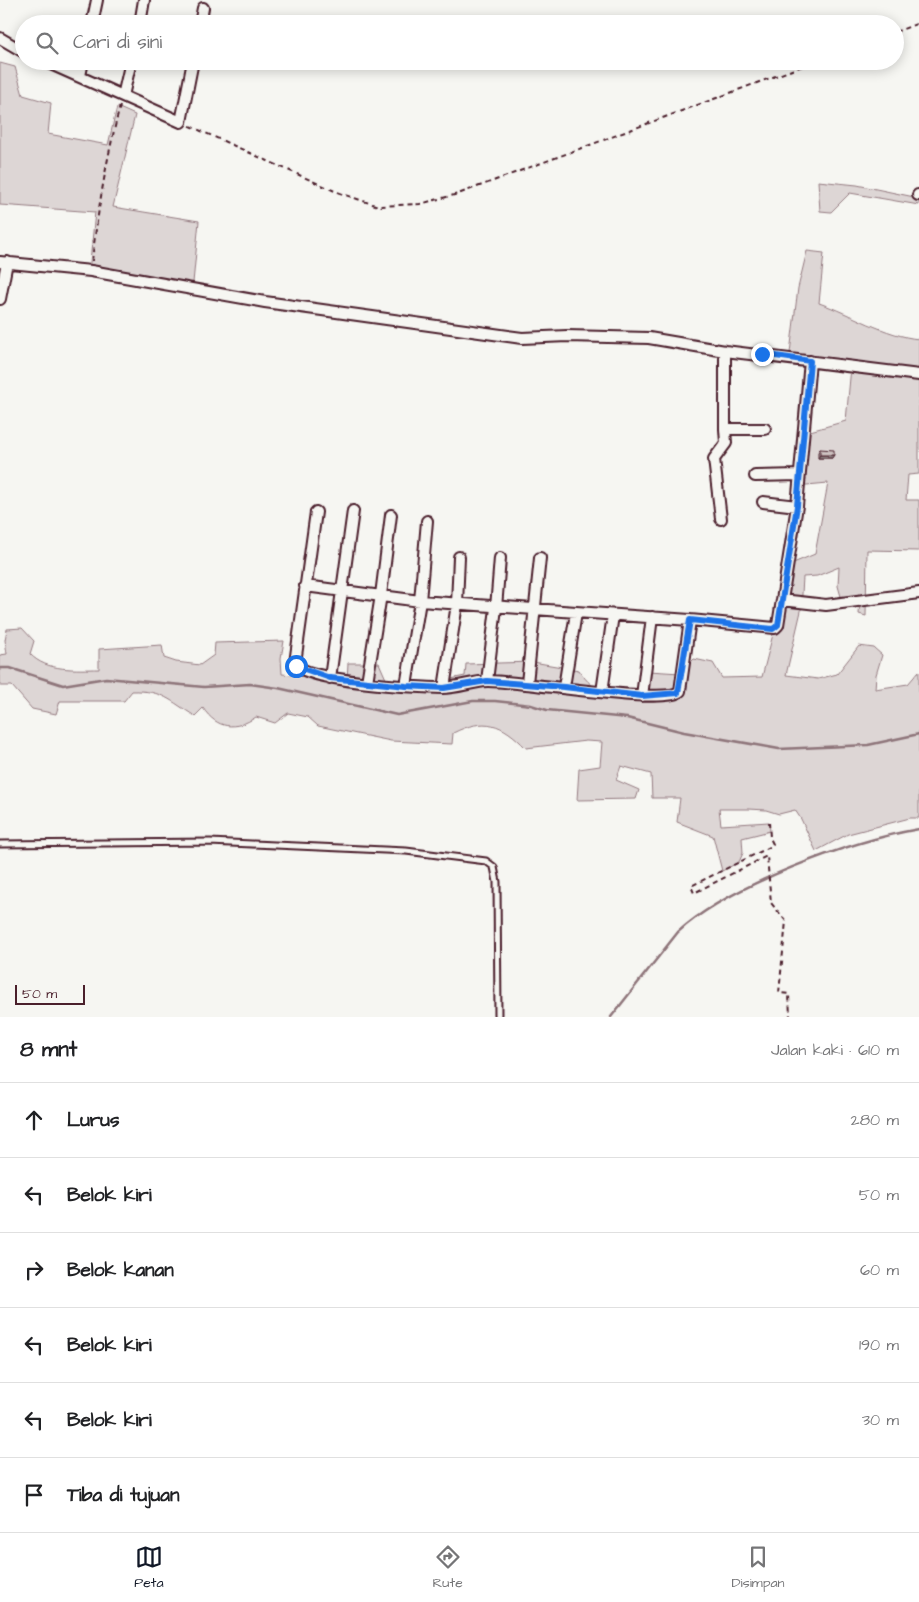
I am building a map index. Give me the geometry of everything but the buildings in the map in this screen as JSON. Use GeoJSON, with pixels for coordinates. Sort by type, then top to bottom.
{"type":"FeatureCollection","features":[{"type":"Feature","properties":{"kind":"street"},"geometry":{"type":"LineString","coordinates":[[94,15],[97,0]]}},
{"type":"Feature","properties":{"kind":"street"},"geometry":{"type":"LineString","coordinates":[[142,15],[144,0]]}},
{"type":"Feature","properties":{"kind":"street"},"geometry":{"type":"LineString","coordinates":[[202,15],[203,8]]}},
{"type":"Feature","properties":{"kind":"street"},"geometry":{"type":"LineString","coordinates":[[0,38],[15,47]]}},
{"type":"Feature","properties":{"kind":"street"},"geometry":{"type":"LineString","coordinates":[[66,70],[181,122],[191,70]]}},
{"type":"Feature","properties":{"kind":"street"},"geometry":{"type":"LineString","coordinates":[[80,76],[81,70]]}},
{"type":"Feature","properties":{"kind":"street"},"geometry":{"type":"LineString","coordinates":[[123,96],[130,70]]}},
{"type":"Feature","properties":{"kind":"street"},"geometry":{"type":"LineString","coordinates":[[0,299],[3,262],[91,271],[265,302],[522,338],[567,336],[649,338],[725,351],[919,375]]}},
{"type":"Feature","properties":{"kind":"street"},"geometry":{"type":"LineString","coordinates":[[721,519],[714,460],[726,444],[725,351]]}},
{"type":"Feature","properties":{"kind":"street"},"geometry":{"type":"LineString","coordinates":[[306,586],[420,601],[496,608],[652,617],[773,629],[778,625],[797,506],[810,361]]}},
{"type":"Feature","properties":{"kind":"street"},"geometry":{"type":"LineString","coordinates":[[725,429],[765,429]]}},
{"type":"Feature","properties":{"kind":"street"},"geometry":{"type":"LineString","coordinates":[[756,476],[799,475]]}},
{"type":"Feature","properties":{"kind":"street"},"geometry":{"type":"LineString","coordinates":[[763,502],[797,506]]}},
{"type":"Feature","properties":{"kind":"street"},"geometry":{"type":"LineString","coordinates":[[330,678],[353,511]]}},
{"type":"Feature","properties":{"kind":"street"},"geometry":{"type":"LineString","coordinates":[[316,512],[295,665],[300,669],[330,678],[444,688],[487,681],[527,683],[642,696],[680,692],[690,620]]}},
{"type":"Feature","properties":{"kind":"street"},"geometry":{"type":"LineString","coordinates":[[368,682],[381,595],[390,515]]}},
{"type":"Feature","properties":{"kind":"street"},"geometry":{"type":"LineString","coordinates":[[406,686],[420,601],[427,521]]}},
{"type":"Feature","properties":{"kind":"street"},"geometry":{"type":"LineString","coordinates":[[444,688],[457,604],[459,557]]}},
{"type":"Feature","properties":{"kind":"street"},"geometry":{"type":"LineString","coordinates":[[487,681],[500,558]]}},
{"type":"Feature","properties":{"kind":"street"},"geometry":{"type":"LineString","coordinates":[[527,683],[540,558]]}},
{"type":"Feature","properties":{"kind":"street"},"geometry":{"type":"LineString","coordinates":[[782,600],[826,605],[919,593]]}},
{"type":"Feature","properties":{"kind":"street"},"geometry":{"type":"LineString","coordinates":[[564,687],[576,613]]}},
{"type":"Feature","properties":{"kind":"street"},"geometry":{"type":"LineString","coordinates":[[602,692],[613,615]]}},
{"type":"Feature","properties":{"kind":"street"},"geometry":{"type":"LineString","coordinates":[[642,696],[652,617]]}},
{"type":"Feature","properties":{"kind":"lane"},"geometry":{"type":"LineString","coordinates":[[0,844],[210,842],[406,851],[464,856],[486,861],[494,867],[497,873],[498,1017]]}},
{"type":"Feature","properties":{"kind":"path"},"geometry":{"type":"LineString","coordinates":[[904,29],[919,23]]}},
{"type":"Feature","properties":{"kind":"path"},"geometry":{"type":"LineString","coordinates":[[181,122],[337,192],[378,206],[420,204],[458,194],[792,70]]}},
{"type":"Feature","properties":{"kind":"path"},"geometry":{"type":"LineString","coordinates":[[91,271],[98,212],[108,154],[123,96]]}},
{"type":"Feature","properties":{"kind":"path"},"geometry":{"type":"LineString","coordinates":[[769,822],[773,844],[770,847],[691,886],[694,893],[767,856],[771,903],[786,921],[779,993],[789,994],[790,1017]]}},
{"type":"Feature","properties":{"kind":"shaded area"},"geometry":{"type":"Polygon","coordinates":[[[0,63],[15,67],[23,95],[51,103],[48,134],[108,145],[117,107],[135,115],[113,207],[199,221],[192,293],[89,272],[95,212],[0,205],[0,63]]]}},
{"type":"Feature","properties":{"kind":"shaded area"},"geometry":{"type":"Polygon","coordinates":[[[818,181],[857,185],[919,198],[919,205],[850,193],[831,212],[820,211],[818,181]]]}},
{"type":"Feature","properties":{"kind":"shaded area"},"geometry":{"type":"Polygon","coordinates":[[[807,251],[824,253],[819,303],[894,334],[919,339],[919,474],[908,475],[906,500],[919,500],[919,551],[867,550],[866,616],[859,614],[860,600],[842,600],[838,586],[839,567],[817,576],[803,577],[801,611],[786,675],[818,679],[837,674],[859,646],[874,648],[882,655],[876,675],[875,689],[908,684],[919,671],[919,818],[910,818],[848,834],[816,851],[795,810],[779,814],[766,810],[719,809],[721,825],[769,822],[770,831],[742,838],[743,853],[739,862],[722,871],[713,836],[677,822],[680,798],[652,798],[651,774],[621,766],[616,780],[639,790],[636,799],[577,800],[579,769],[600,766],[602,742],[586,741],[526,748],[501,728],[484,724],[464,728],[453,733],[452,744],[391,741],[318,726],[308,717],[288,713],[275,723],[256,717],[241,724],[227,726],[214,720],[203,708],[195,716],[166,698],[143,691],[132,691],[124,701],[60,701],[56,714],[32,709],[12,686],[0,686],[0,655],[7,654],[5,640],[7,629],[22,628],[34,641],[30,654],[37,660],[53,667],[72,669],[99,669],[99,649],[162,645],[164,658],[176,662],[200,665],[214,655],[215,643],[284,641],[281,658],[282,674],[347,680],[348,663],[379,663],[390,688],[422,685],[465,676],[466,664],[533,662],[579,670],[591,684],[603,691],[610,692],[636,692],[649,671],[680,673],[694,659],[713,663],[722,678],[762,677],[791,564],[815,554],[828,483],[796,486],[803,433],[846,421],[851,367],[789,361],[798,288],[807,251]]]}},
{"type":"Feature","properties":{"kind":"waterway"},"geometry":{"type":"LineString","coordinates":[[0,668],[10,668],[63,685],[106,678],[204,687],[250,684],[278,688],[397,715],[473,701],[495,701],[531,705],[547,710],[627,718],[684,732],[779,749],[868,745],[919,734]]}},
{"type":"Feature","properties":{"kind":"waterway"},"geometry":{"type":"LineString","coordinates":[[611,1017],[678,932],[727,898],[758,882],[826,854],[919,829]]}},
{"type":"Feature","properties":{"kind":"route"},"geometry":{"type":"LineString","coordinates":[[296,666],[330,678],[406,686],[444,688],[487,681],[527,683],[642,696],[675,694],[680,692],[690,620],[776,628],[797,506],[810,361],[762,354]]}}]}
